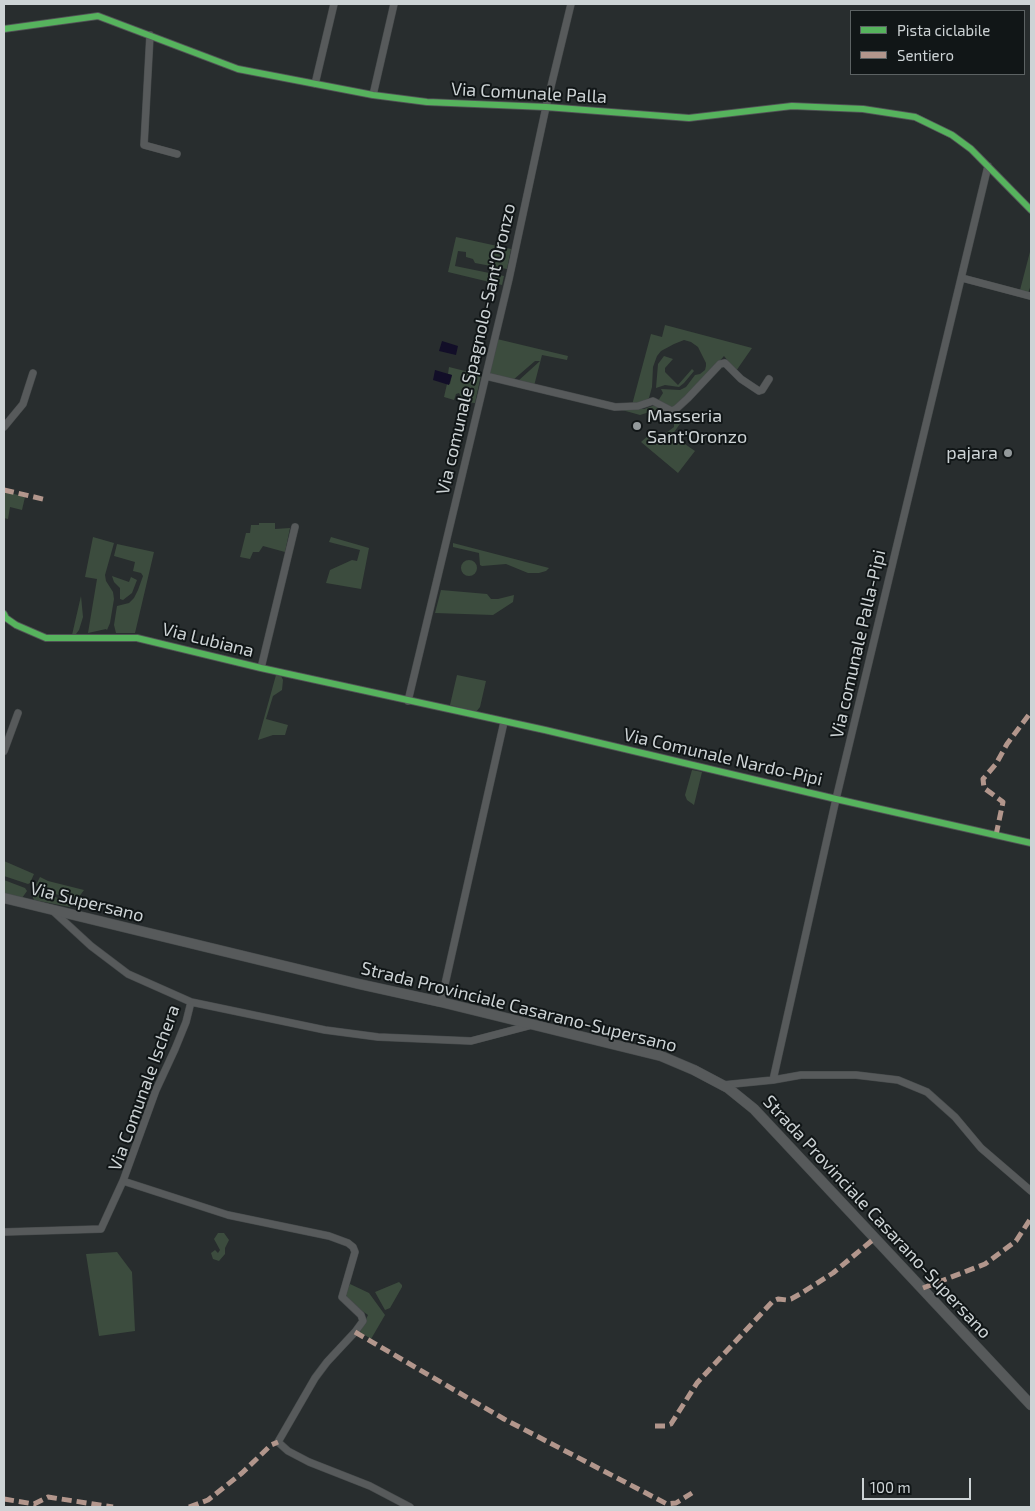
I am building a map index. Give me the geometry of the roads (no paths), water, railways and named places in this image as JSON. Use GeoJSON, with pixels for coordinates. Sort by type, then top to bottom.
{"type":"FeatureCollection","features":[{"type":"Feature","properties":{"kind":"main road","name":"Via Supersano"},"geometry":{"type":"LineString","coordinates":[[4,898],[162,937]]}},
{"type":"Feature","properties":{"kind":"main road","name":"Strada Provinciale Casarano-Supersano"},"geometry":{"type":"LineString","coordinates":[[162,937],[661,1056],[694,1070],[722,1085],[754,1109],[1031,1405]]}},
{"type":"Feature","properties":{"kind":"street"},"geometry":{"type":"LineString","coordinates":[[315,84],[334,4]]}},
{"type":"Feature","properties":{"kind":"street"},"geometry":{"type":"LineString","coordinates":[[373,95],[394,4]]}},
{"type":"Feature","properties":{"kind":"street","name":"Via comunale Spagnolo-Sant'Oronzo"},"geometry":{"type":"LineString","coordinates":[[408,701],[509,279],[546,107],[571,4]]}},
{"type":"Feature","properties":{"kind":"street","name":"Via Comunale Palla"},"geometry":{"type":"LineString","coordinates":[[4,28],[98,16],[238,69],[373,95],[427,102],[546,107],[689,118],[792,106],[863,109],[915,117],[952,135],[988,166],[1031,210]]}},
{"type":"Feature","properties":{"kind":"street"},"geometry":{"type":"LineString","coordinates":[[150,35],[144,145],[177,154]]}},
{"type":"Feature","properties":{"kind":"street","name":"Via comunale Palla-Pipi"},"geometry":{"type":"LineString","coordinates":[[773,1080],[836,799],[988,166]]}},
{"type":"Feature","properties":{"kind":"street"},"geometry":{"type":"LineString","coordinates":[[962,278],[1030,296]]}},
{"type":"Feature","properties":{"kind":"street"},"geometry":{"type":"LineString","coordinates":[[486,376],[615,407],[638,406],[654,401],[672,411],[688,398],[720,364],[725,362],[759,391],[762,390],[769,379]]}},
{"type":"Feature","properties":{"kind":"street"},"geometry":{"type":"LineString","coordinates":[[4,427],[23,404],[33,373]]}},
{"type":"Feature","properties":{"kind":"street"},"geometry":{"type":"LineString","coordinates":[[261,668],[295,527]]}},
{"type":"Feature","properties":{"kind":"street","name":"Via Lubiana"},"geometry":{"type":"LineString","coordinates":[[4,614],[16,626],[46,638],[137,638],[408,701]]}},
{"type":"Feature","properties":{"kind":"street","name":"Via Comunale Nardo-Pipi"},"geometry":{"type":"LineString","coordinates":[[408,701],[545,730],[1031,843]]}},
{"type":"Feature","properties":{"kind":"street"},"geometry":{"type":"LineString","coordinates":[[4,751],[18,713]]}},
{"type":"Feature","properties":{"kind":"street"},"geometry":{"type":"LineString","coordinates":[[441,1002],[504,722]]}},
{"type":"Feature","properties":{"kind":"street","name":"Via Comunale Ischera"},"geometry":{"type":"LineString","coordinates":[[53,911],[91,946],[128,974],[190,1002],[186,1022],[176,1049],[156,1090],[122,1181],[228,1215],[329,1236],[351,1244],[355,1252],[342,1297],[361,1315],[363,1320],[315,1378],[278,1442],[288,1451],[309,1462],[370,1486],[410,1507]]}},
{"type":"Feature","properties":{"kind":"street"},"geometry":{"type":"LineString","coordinates":[[190,1002],[325,1030],[378,1036],[471,1041],[533,1025]]}},
{"type":"Feature","properties":{"kind":"street"},"geometry":{"type":"LineString","coordinates":[[722,1085],[801,1076],[856,1075],[898,1080],[927,1092],[955,1117],[981,1148],[1031,1191]]}},
{"type":"Feature","properties":{"kind":"street"},"geometry":{"type":"LineString","coordinates":[[4,1232],[101,1229],[122,1181]]}},
{"type":"Feature","properties":{"kind":"place","name":"Masseria Sant'Oronzo"},"geometry":{"type":"Point","coordinates":[637,426]}},
{"type":"Feature","properties":{"kind":"place","name":"pajara"},"geometry":{"type":"Point","coordinates":[1008,453]}}]}
